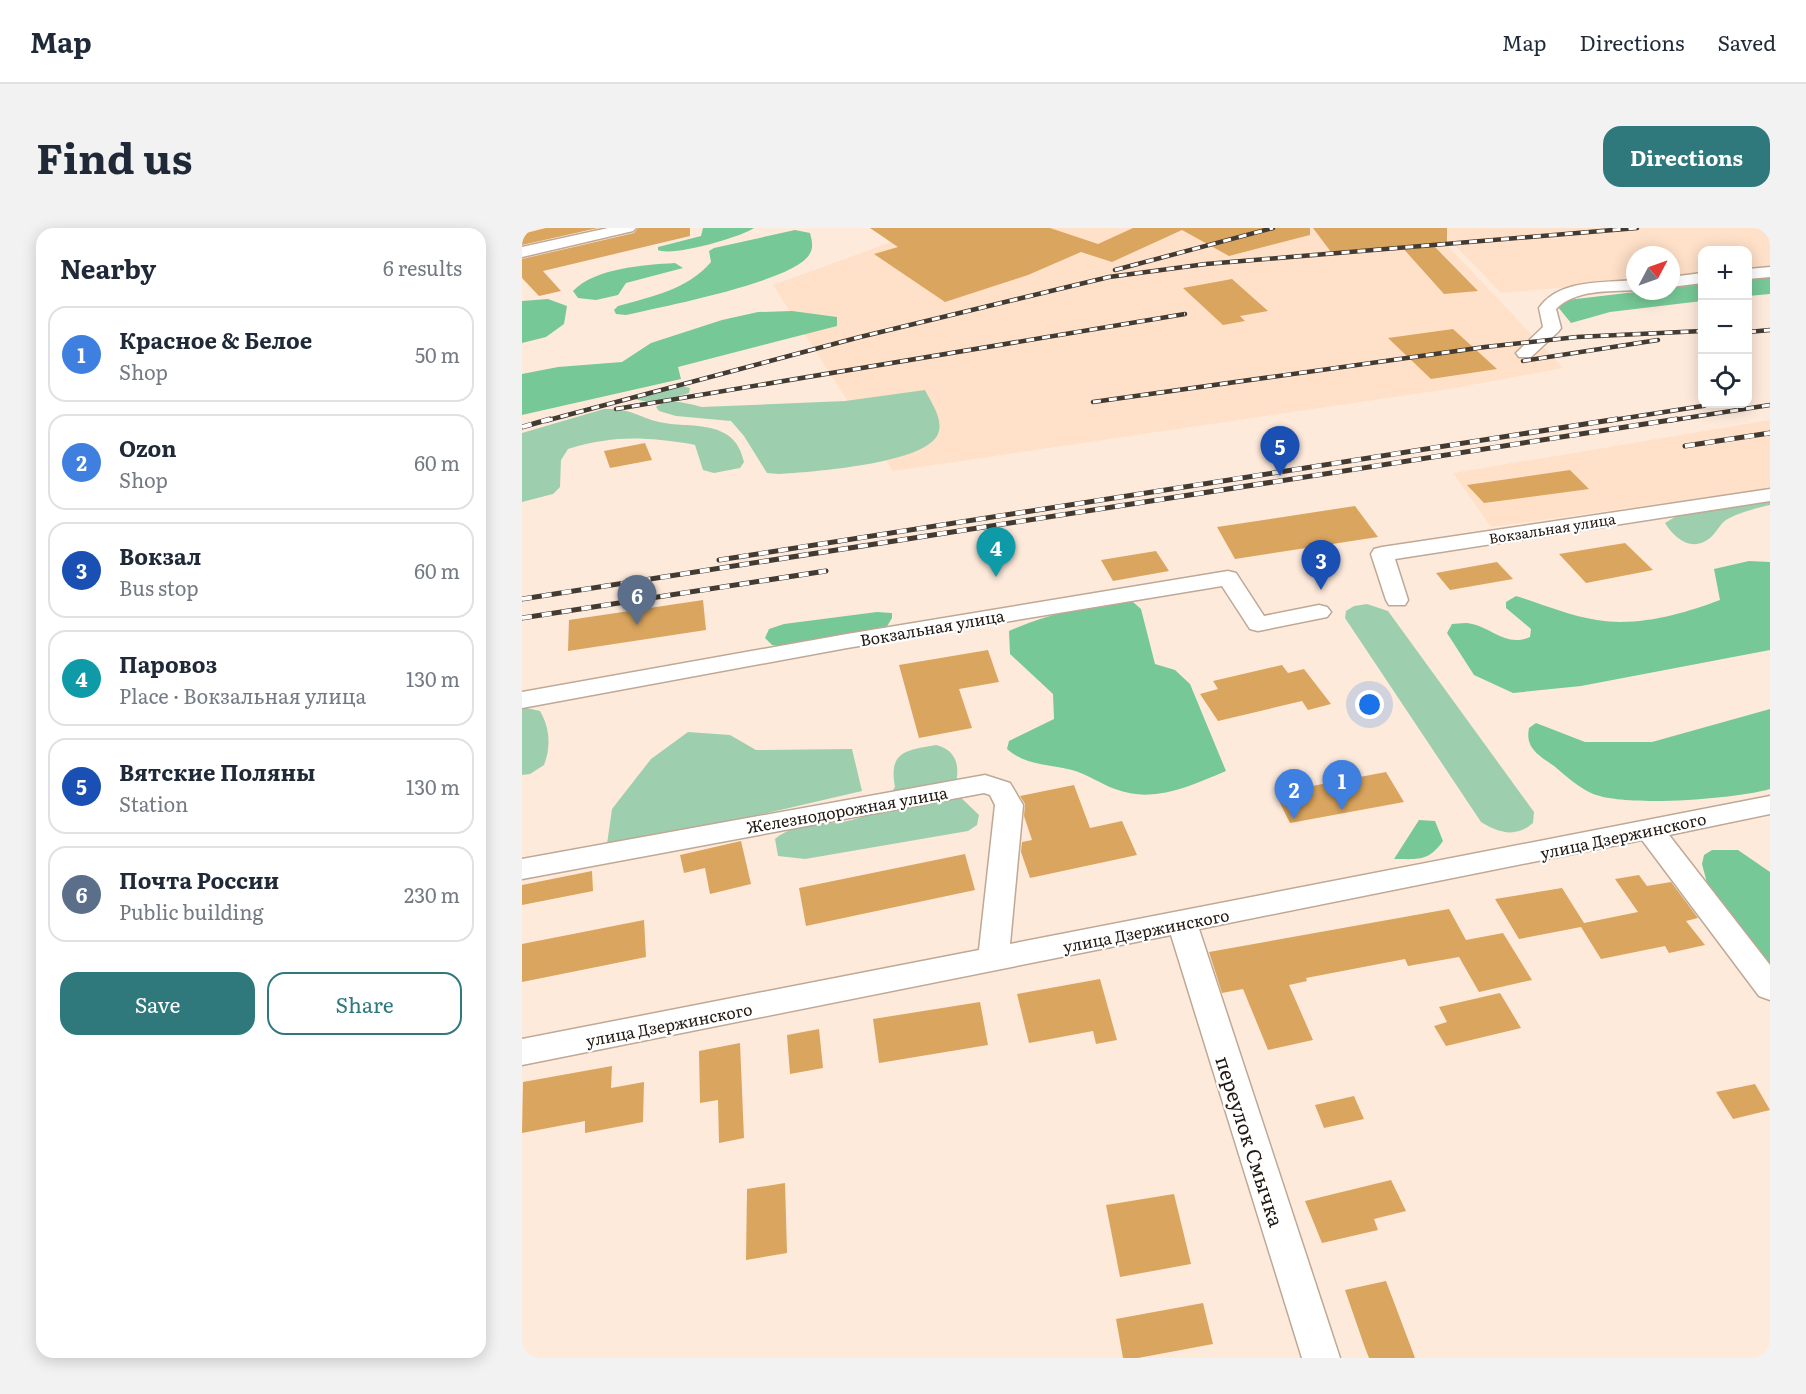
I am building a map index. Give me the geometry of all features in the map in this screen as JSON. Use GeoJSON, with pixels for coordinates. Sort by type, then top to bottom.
{"type":"FeatureCollection","features":[{"type":"Feature","properties":{"kind":"street"},"geometry":{"type":"LineString","coordinates":[[522,252],[628,228]]}},
{"type":"Feature","properties":{"kind":"street"},"geometry":{"type":"LineString","coordinates":[[1752,274],[1770,272]]}},
{"type":"Feature","properties":{"kind":"street"},"geometry":{"type":"LineString","coordinates":[[1680,281],[1698,279]]}},
{"type":"Feature","properties":{"kind":"street"},"geometry":{"type":"LineString","coordinates":[[1525,353],[1552,328],[1547,308],[1555,297],[1577,291],[1626,286]]}},
{"type":"Feature","properties":{"kind":"street","name":"Вокзальная улица"},"geometry":{"type":"LineString","coordinates":[[1397,600],[1382,554],[1770,495]]}},
{"type":"Feature","properties":{"kind":"street","name":"Вокзальная улица"},"geometry":{"type":"LineString","coordinates":[[522,700],[869,638],[1228,578],[1258,624],[1319,612]]}},
{"type":"Feature","properties":{"kind":"street","name":"Железнодорожная улица"},"geometry":{"type":"LineString","coordinates":[[522,869],[985,784],[1000,789],[1009,805],[993,960]]}},
{"type":"Feature","properties":{"kind":"street","name":"улица Дзержинского"},"geometry":{"type":"LineString","coordinates":[[522,1052],[1182,924],[1770,805]]}},
{"type":"Feature","properties":{"kind":"street"},"geometry":{"type":"LineString","coordinates":[[1650,830],[1770,988]]}},
{"type":"Feature","properties":{"kind":"street","name":"переулок Смычка"},"geometry":{"type":"LineString","coordinates":[[1182,924],[1321,1358]]}},
{"type":"Feature","properties":{"kind":"shaded area"},"geometry":{"type":"Polygon","coordinates":[[[930,228],[1431,228],[1563,368],[1455,388],[893,471],[773,285],[930,228]]]}},
{"type":"Feature","properties":{"kind":"shaded area"},"geometry":{"type":"Polygon","coordinates":[[[1438,228],[1770,228],[1770,269],[1752,271],[1752,246],[1698,246],[1698,275],[1680,277],[1680,246],[1626,246],[1626,282],[1501,293],[1438,228]]]}},
{"type":"Feature","properties":{"kind":"shaded area"},"geometry":{"type":"Polygon","coordinates":[[[1770,420],[1770,488],[1491,527],[1453,473],[1770,420]]]}},
{"type":"Feature","properties":{"kind":"green space"},"geometry":{"type":"Polygon","coordinates":[[[703,228],[754,228],[722,241],[692,248],[678,251],[658,250],[658,247],[701,236],[703,228]]]}},
{"type":"Feature","properties":{"kind":"green space"},"geometry":{"type":"Polygon","coordinates":[[[795,230],[810,233],[812,250],[798,265],[778,275],[694,300],[626,315],[616,314],[614,310],[618,306],[680,286],[702,272],[711,262],[709,251],[714,248],[795,230]]]}},
{"type":"Feature","properties":{"kind":"green space"},"geometry":{"type":"Polygon","coordinates":[[[675,263],[683,268],[626,283],[618,295],[596,300],[578,298],[573,291],[594,277],[620,269],[675,263]]]}},
{"type":"Feature","properties":{"kind":"green space"},"geometry":{"type":"Polygon","coordinates":[[[1770,276],[1770,294],[1752,296],[1752,278],[1770,276]]]}},
{"type":"Feature","properties":{"kind":"green space"},"geometry":{"type":"Polygon","coordinates":[[[1698,285],[1698,301],[1610,312],[1571,323],[1558,307],[1567,300],[1626,293],[1626,300],[1680,300],[1680,287],[1698,285]]]}},
{"type":"Feature","properties":{"kind":"green space"},"geometry":{"type":"Polygon","coordinates":[[[548,299],[567,306],[564,324],[546,337],[522,343],[522,301],[548,299]]]}},
{"type":"Feature","properties":{"kind":"green space"},"geometry":{"type":"Polygon","coordinates":[[[792,311],[837,317],[837,326],[678,367],[681,379],[522,415],[522,374],[558,367],[622,362],[651,343],[722,320],[758,312],[792,311]]]}},
{"type":"Feature","properties":{"kind":"green space"},"geometry":{"type":"Polygon","coordinates":[[[682,386],[690,388],[689,393],[655,401],[635,399],[682,386]]]}},
{"type":"Feature","properties":{"kind":"green space"},"geometry":{"type":"Polygon","coordinates":[[[925,390],[939,419],[937,436],[927,446],[888,460],[864,465],[779,474],[767,473],[744,436],[731,421],[676,416],[659,411],[656,407],[667,402],[702,407],[845,401],[925,390]]]}},
{"type":"Feature","properties":{"kind":"green space"},"geometry":{"type":"Polygon","coordinates":[[[604,409],[627,411],[659,422],[721,431],[739,448],[744,462],[740,468],[714,473],[703,470],[695,445],[644,439],[600,441],[568,449],[561,460],[560,487],[553,494],[522,502],[522,433],[604,409]]]}},
{"type":"Feature","properties":{"kind":"green space"},"geometry":{"type":"Polygon","coordinates":[[[1770,496],[1770,505],[1731,517],[1710,538],[1697,544],[1684,542],[1673,534],[1665,523],[1688,509],[1770,496]]]}},
{"type":"Feature","properties":{"kind":"green space"},"geometry":{"type":"Polygon","coordinates":[[[1749,561],[1770,562],[1770,650],[1581,686],[1513,693],[1474,675],[1447,633],[1452,624],[1467,623],[1480,626],[1507,639],[1522,640],[1530,637],[1531,629],[1506,608],[1506,602],[1516,596],[1566,613],[1597,620],[1628,622],[1660,618],[1720,600],[1714,569],[1749,561]]]}},
{"type":"Feature","properties":{"kind":"green space"},"geometry":{"type":"Polygon","coordinates":[[[1115,598],[1133,602],[1141,609],[1155,664],[1175,670],[1190,684],[1226,771],[1172,791],[1144,795],[1115,789],[1072,770],[1030,762],[1007,749],[1009,741],[1054,719],[1053,694],[1010,654],[1009,631],[1115,598]]]}},
{"type":"Feature","properties":{"kind":"green space"},"geometry":{"type":"Polygon","coordinates":[[[1367,604],[1388,611],[1534,812],[1533,823],[1527,828],[1507,832],[1494,829],[1481,822],[1345,618],[1346,611],[1354,606],[1367,604]]]}},
{"type":"Feature","properties":{"kind":"green space"},"geometry":{"type":"Polygon","coordinates":[[[877,612],[892,613],[892,618],[886,628],[778,646],[772,645],[765,638],[769,629],[784,624],[877,612]]]}},
{"type":"Feature","properties":{"kind":"green space"},"geometry":{"type":"Polygon","coordinates":[[[522,707],[540,711],[548,731],[548,751],[544,765],[530,774],[522,775],[522,707]]]}},
{"type":"Feature","properties":{"kind":"green space"},"geometry":{"type":"Polygon","coordinates":[[[1770,709],[1770,789],[1706,799],[1628,800],[1606,798],[1591,793],[1538,754],[1531,746],[1528,735],[1529,728],[1536,723],[1585,742],[1652,742],[1770,709]]]}},
{"type":"Feature","properties":{"kind":"green space"},"geometry":{"type":"Polygon","coordinates":[[[688,732],[730,735],[756,750],[852,749],[862,791],[712,826],[607,844],[612,809],[651,759],[688,732]]]}},
{"type":"Feature","properties":{"kind":"green space"},"geometry":{"type":"Polygon","coordinates":[[[936,745],[950,752],[954,757],[957,776],[954,791],[979,815],[977,825],[968,831],[805,859],[778,856],[775,839],[790,830],[852,820],[882,804],[895,787],[894,766],[897,759],[908,751],[936,745]]]}},
{"type":"Feature","properties":{"kind":"green space"},"geometry":{"type":"Polygon","coordinates":[[[1419,820],[1435,821],[1443,841],[1432,853],[1422,858],[1394,859],[1419,820]]]}},
{"type":"Feature","properties":{"kind":"green space"},"geometry":{"type":"Polygon","coordinates":[[[1712,850],[1738,850],[1770,872],[1770,965],[1707,883],[1702,864],[1704,855],[1712,850]]]}},
{"type":"Feature","properties":{"kind":"building"},"geometry":{"type":"Polygon","coordinates":[[[546,228],[598,228],[522,245],[522,234],[546,228]]]}},
{"type":"Feature","properties":{"kind":"building"},"geometry":{"type":"Polygon","coordinates":[[[638,228],[690,228],[690,236],[543,271],[561,291],[539,296],[522,278],[522,259],[634,233],[638,228]]]}},
{"type":"Feature","properties":{"kind":"building"},"geometry":{"type":"Polygon","coordinates":[[[870,228],[1050,228],[1098,244],[1133,228],[1310,228],[1310,235],[1229,256],[1182,230],[1112,262],[1081,252],[1028,275],[945,302],[874,254],[898,247],[870,228]]]}},
{"type":"Feature","properties":{"kind":"building"},"geometry":{"type":"Polygon","coordinates":[[[1313,228],[1447,228],[1447,243],[1432,244],[1478,291],[1444,294],[1401,246],[1331,252],[1313,228]]]}},
{"type":"Feature","properties":{"kind":"building"},"geometry":{"type":"Polygon","coordinates":[[[1232,279],[1268,311],[1240,316],[1245,321],[1223,325],[1183,288],[1232,279]]]}},
{"type":"Feature","properties":{"kind":"building"},"geometry":{"type":"Polygon","coordinates":[[[1453,329],[1497,369],[1431,379],[1388,338],[1453,329]]]}},
{"type":"Feature","properties":{"kind":"building"},"geometry":{"type":"Polygon","coordinates":[[[645,443],[652,460],[610,468],[604,451],[645,443]]]}},
{"type":"Feature","properties":{"kind":"building"},"geometry":{"type":"Polygon","coordinates":[[[1570,470],[1589,489],[1484,503],[1467,485],[1570,470]]]}},
{"type":"Feature","properties":{"kind":"building"},"geometry":{"type":"Polygon","coordinates":[[[1355,506],[1378,537],[1235,559],[1217,527],[1355,506]]]}},
{"type":"Feature","properties":{"kind":"building"},"geometry":{"type":"Polygon","coordinates":[[[1625,543],[1653,570],[1586,583],[1559,554],[1625,543]]]}},
{"type":"Feature","properties":{"kind":"building"},"geometry":{"type":"Polygon","coordinates":[[[1156,551],[1169,571],[1113,581],[1101,560],[1156,551]]]}},
{"type":"Feature","properties":{"kind":"building"},"geometry":{"type":"Polygon","coordinates":[[[1497,562],[1513,579],[1450,590],[1436,573],[1497,562]]]}},
{"type":"Feature","properties":{"kind":"building"},"geometry":{"type":"Polygon","coordinates":[[[703,600],[706,630],[568,651],[569,620],[703,600]]]}},
{"type":"Feature","properties":{"kind":"building"},"geometry":{"type":"Polygon","coordinates":[[[988,650],[999,682],[959,689],[972,728],[919,738],[899,665],[988,650]]]}},
{"type":"Feature","properties":{"kind":"building"},"geometry":{"type":"Polygon","coordinates":[[[1282,665],[1288,673],[1304,669],[1331,704],[1308,710],[1302,701],[1218,721],[1200,694],[1218,689],[1213,681],[1282,665]]]}},
{"type":"Feature","properties":{"kind":"building"},"geometry":{"type":"Polygon","coordinates":[[[1386,772],[1404,802],[1290,823],[1275,793],[1386,772]]]}},
{"type":"Feature","properties":{"kind":"building"},"geometry":{"type":"Polygon","coordinates":[[[1074,785],[1090,828],[1122,821],[1137,855],[1030,878],[1021,852],[1022,842],[1032,840],[1024,816],[1025,804],[1020,796],[1074,785]]]}},
{"type":"Feature","properties":{"kind":"building"},"geometry":{"type":"Polygon","coordinates":[[[741,841],[751,884],[710,894],[705,868],[684,873],[680,855],[741,841]]]}},
{"type":"Feature","properties":{"kind":"building"},"geometry":{"type":"Polygon","coordinates":[[[965,854],[975,890],[806,926],[799,888],[965,854]]]}},
{"type":"Feature","properties":{"kind":"building"},"geometry":{"type":"Polygon","coordinates":[[[592,871],[593,891],[522,905],[522,885],[592,871]]]}},
{"type":"Feature","properties":{"kind":"building"},"geometry":{"type":"Polygon","coordinates":[[[1639,875],[1647,886],[1671,882],[1698,918],[1686,921],[1705,945],[1669,953],[1665,946],[1601,959],[1581,927],[1519,939],[1495,899],[1562,888],[1584,923],[1638,912],[1615,879],[1639,875]]]}},
{"type":"Feature","properties":{"kind":"building"},"geometry":{"type":"Polygon","coordinates":[[[1449,909],[1466,940],[1503,933],[1532,980],[1479,992],[1459,957],[1408,966],[1405,959],[1306,978],[1307,981],[1289,985],[1313,1040],[1268,1050],[1243,989],[1222,993],[1209,952],[1449,909]]]}},
{"type":"Feature","properties":{"kind":"building"},"geometry":{"type":"Polygon","coordinates":[[[644,920],[646,957],[522,982],[522,944],[644,920]]]}},
{"type":"Feature","properties":{"kind":"building"},"geometry":{"type":"Polygon","coordinates":[[[1100,979],[1117,1040],[1096,1044],[1093,1031],[1029,1043],[1017,994],[1100,979]]]}},
{"type":"Feature","properties":{"kind":"building"},"geometry":{"type":"Polygon","coordinates":[[[1500,993],[1521,1028],[1446,1046],[1434,1026],[1447,1022],[1439,1007],[1500,993]]]}},
{"type":"Feature","properties":{"kind":"building"},"geometry":{"type":"Polygon","coordinates":[[[980,1002],[988,1045],[879,1063],[873,1019],[980,1002]]]}},
{"type":"Feature","properties":{"kind":"building"},"geometry":{"type":"Polygon","coordinates":[[[819,1029],[823,1068],[790,1074],[787,1035],[819,1029]]]}},
{"type":"Feature","properties":{"kind":"building"},"geometry":{"type":"Polygon","coordinates":[[[740,1043],[744,1138],[719,1143],[718,1100],[700,1103],[699,1051],[740,1043]]]}},
{"type":"Feature","properties":{"kind":"building"},"geometry":{"type":"Polygon","coordinates":[[[612,1066],[611,1088],[644,1082],[643,1122],[585,1133],[585,1121],[522,1133],[523,1082],[612,1066]]]}},
{"type":"Feature","properties":{"kind":"building"},"geometry":{"type":"Polygon","coordinates":[[[1755,1084],[1770,1110],[1733,1119],[1716,1092],[1755,1084]]]}},
{"type":"Feature","properties":{"kind":"building"},"geometry":{"type":"Polygon","coordinates":[[[1354,1096],[1364,1119],[1324,1128],[1315,1105],[1354,1096]]]}},
{"type":"Feature","properties":{"kind":"building"},"geometry":{"type":"Polygon","coordinates":[[[1391,1180],[1406,1211],[1374,1219],[1378,1230],[1322,1243],[1305,1201],[1391,1180]]]}},
{"type":"Feature","properties":{"kind":"building"},"geometry":{"type":"Polygon","coordinates":[[[785,1183],[787,1253],[746,1260],[747,1189],[785,1183]]]}},
{"type":"Feature","properties":{"kind":"building"},"geometry":{"type":"Polygon","coordinates":[[[1174,1194],[1191,1264],[1120,1277],[1106,1205],[1174,1194]]]}},
{"type":"Feature","properties":{"kind":"building"},"geometry":{"type":"Polygon","coordinates":[[[1386,1281],[1415,1358],[1369,1358],[1364,1345],[1345,1290],[1386,1281]]]}},
{"type":"Feature","properties":{"kind":"building"},"geometry":{"type":"Polygon","coordinates":[[[1203,1303],[1213,1344],[1138,1358],[1123,1358],[1116,1319],[1203,1303]]]}},
{"type":"Feature","properties":{"kind":"railway"},"geometry":{"type":"LineString","coordinates":[[1115,270],[1273,228]]}},
{"type":"Feature","properties":{"kind":"railway"},"geometry":{"type":"LineString","coordinates":[[545,421],[860,337],[1109,277],[1206,264],[1637,228]]}},
{"type":"Feature","properties":{"kind":"railway"},"geometry":{"type":"LineString","coordinates":[[616,409],[1185,314]]}},
{"type":"Feature","properties":{"kind":"railway"},"geometry":{"type":"LineString","coordinates":[[1752,332],[1770,330]]}},
{"type":"Feature","properties":{"kind":"railway"},"geometry":{"type":"LineString","coordinates":[[1093,402],[1485,347],[1577,337],[1698,331]]}},
{"type":"Feature","properties":{"kind":"railway"},"geometry":{"type":"LineString","coordinates":[[1523,361],[1658,340]]}},
{"type":"Feature","properties":{"kind":"railway"},"geometry":{"type":"LineString","coordinates":[[1667,421],[1770,405]]}},
{"type":"Feature","properties":{"kind":"railway"},"geometry":{"type":"LineString","coordinates":[[1607,421],[1698,407]]}},
{"type":"Feature","properties":{"kind":"railway"},"geometry":{"type":"LineString","coordinates":[[522,427],[550,419]]}},
{"type":"Feature","properties":{"kind":"railway"},"geometry":{"type":"LineString","coordinates":[[719,560],[1617,419]]}},
{"type":"Feature","properties":{"kind":"railway"},"geometry":{"type":"LineString","coordinates":[[522,599],[1677,419]]}},
{"type":"Feature","properties":{"kind":"railway"},"geometry":{"type":"LineString","coordinates":[[1685,446],[1770,433]]}},
{"type":"Feature","properties":{"kind":"railway"},"geometry":{"type":"LineString","coordinates":[[522,618],[826,571]]}},
{"type":"Feature","properties":{"kind":"place","name":"Вятские Поляны"},"geometry":{"type":"Point","coordinates":[1280,476]}},
{"type":"Feature","properties":{"kind":"place","name":"Паровоз"},"geometry":{"type":"Point","coordinates":[996,577]}},
{"type":"Feature","properties":{"kind":"place","name":"Вокзал"},"geometry":{"type":"Point","coordinates":[1321,590]}},
{"type":"Feature","properties":{"kind":"place","name":"Почта России"},"geometry":{"type":"Point","coordinates":[637,625]}},
{"type":"Feature","properties":{"kind":"place","name":"Красное & Белое"},"geometry":{"type":"Point","coordinates":[1342,810]}},
{"type":"Feature","properties":{"kind":"place","name":"Ozon"},"geometry":{"type":"Point","coordinates":[1294,819]}}]}
